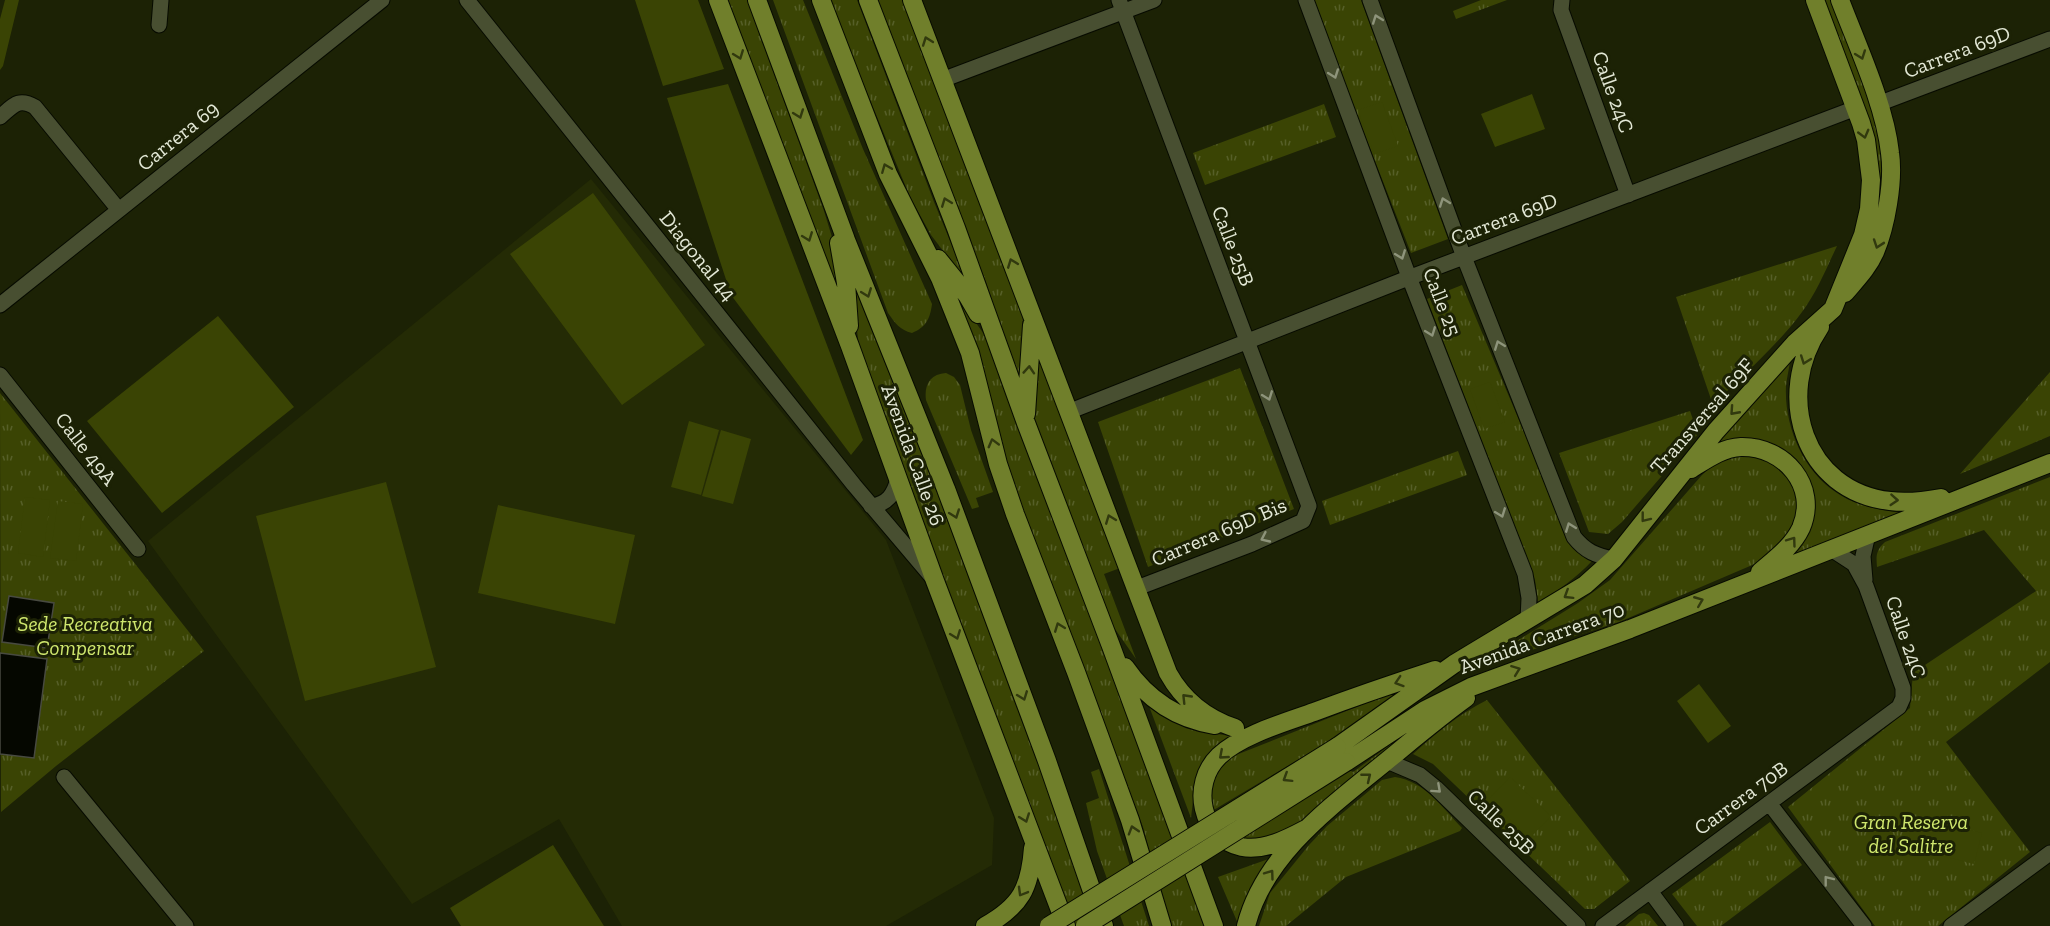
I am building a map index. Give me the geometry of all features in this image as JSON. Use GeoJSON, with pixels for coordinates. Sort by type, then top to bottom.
{"type":"FeatureCollection","features":[{"type":"Feature","properties":{"kind":"main road","name":"Avenida Calle 26"},"geometry":{"type":"LineString","coordinates":[[718,0],[850,346],[935,581],[1066,926]]}},
{"type":"Feature","properties":{"kind":"main road","name":"Avenida Calle 26"},"geometry":{"type":"LineString","coordinates":[[757,0],[897,369],[946,489],[1047,761],[1104,926]]}},
{"type":"Feature","properties":{"kind":"main road"},"geometry":{"type":"LineString","coordinates":[[821,0],[888,174],[940,278],[970,353],[998,464],[1012,507],[1130,820],[1162,926]]}},
{"type":"Feature","properties":{"kind":"main road"},"geometry":{"type":"LineString","coordinates":[[868,0],[952,217],[1026,423],[1111,645],[1214,926]]}},
{"type":"Feature","properties":{"kind":"main road"},"geometry":{"type":"LineString","coordinates":[[912,0],[1168,673],[1180,693],[1203,714],[1235,728]]}},
{"type":"Feature","properties":{"kind":"main road"},"geometry":{"type":"LineString","coordinates":[[1815,0],[1866,140],[1871,180],[1869,209],[1863,235],[1833,309]]}},
{"type":"Feature","properties":{"kind":"main road"},"geometry":{"type":"LineString","coordinates":[[1840,0],[1878,104],[1888,139],[1891,167],[1881,233],[1874,253],[1863,272],[1816,333],[1806,354],[1799,378],[1800,423],[1818,460],[1830,474],[1847,487],[1865,495],[1890,501],[1914,501],[1976,492]]}},
{"type":"Feature","properties":{"kind":"main road"},"geometry":{"type":"LineString","coordinates":[[824,180],[846,283],[850,346]]}},
{"type":"Feature","properties":{"kind":"main road"},"geometry":{"type":"LineString","coordinates":[[911,220],[967,295],[1002,355]]}},
{"type":"Feature","properties":{"kind":"main road","name":"Transversal 69F"},"geometry":{"type":"LineString","coordinates":[[1614,559],[1716,431],[1795,343],[1833,309]]}},
{"type":"Feature","properties":{"kind":"main road"},"geometry":{"type":"LineString","coordinates":[[1026,423],[1032,317]]}},
{"type":"Feature","properties":{"kind":"main road"},"geometry":{"type":"LineString","coordinates":[[1677,478],[1719,452],[1742,447],[1772,453],[1791,467],[1803,488],[1802,526],[1787,548],[1749,581]]}},
{"type":"Feature","properties":{"kind":"main road","name":"Avenida Carrera 70"},"geometry":{"type":"LineString","coordinates":[[1049,926],[1341,755],[1439,702],[1493,678],[1630,629],[2050,462]]}},
{"type":"Feature","properties":{"kind":"main road","name":"Avenida Carrera 70"},"geometry":{"type":"LineString","coordinates":[[1085,926],[1341,755],[1454,664],[1585,585],[1614,559]]}},
{"type":"Feature","properties":{"kind":"main road"},"geometry":{"type":"LineString","coordinates":[[1111,645],[1135,682],[1163,707],[1193,721],[1235,728],[1273,726]]}},
{"type":"Feature","properties":{"kind":"main road"},"geometry":{"type":"LineString","coordinates":[[1306,829],[1258,848],[1229,843],[1217,835],[1207,821],[1202,794],[1212,765],[1234,745],[1273,726],[1454,664]]}},
{"type":"Feature","properties":{"kind":"main road"},"geometry":{"type":"LineString","coordinates":[[1246,926],[1260,887],[1306,829],[1449,710],[1493,678]]}},
{"type":"Feature","properties":{"kind":"main road"},"geometry":{"type":"LineString","coordinates":[[989,924],[1016,903],[1025,890],[1031,872],[1034,843]]}},
{"type":"Feature","properties":{"kind":"main road"},"geometry":{"type":"LineString","coordinates":[[989,924],[1005,923],[1010,926]]}},
{"type":"Feature","properties":{"kind":"street"},"geometry":{"type":"LineString","coordinates":[[159,25],[161,0]]}},
{"type":"Feature","properties":{"kind":"street","name":"Carrera 69"},"geometry":{"type":"LineString","coordinates":[[0,305],[382,0]]}},
{"type":"Feature","properties":{"kind":"street","name":"Diagonal 44"},"geometry":{"type":"LineString","coordinates":[[467,0],[871,506],[935,581]]}},
{"type":"Feature","properties":{"kind":"street"},"geometry":{"type":"LineString","coordinates":[[942,80],[1121,6],[1154,0]]}},
{"type":"Feature","properties":{"kind":"street","name":"Calle 25"},"geometry":{"type":"LineString","coordinates":[[1306,0],[1409,277],[1525,574],[1529,598],[1528,620]]}},
{"type":"Feature","properties":{"kind":"street","name":"Calle 25"},"geometry":{"type":"LineString","coordinates":[[1370,0],[1464,257],[1574,537],[1590,553],[1614,559]]}},
{"type":"Feature","properties":{"kind":"street","name":"Calle 24C"},"geometry":{"type":"LineString","coordinates":[[1561,1],[1561,10],[1628,195]]}},
{"type":"Feature","properties":{"kind":"street","name":"Calle 25B"},"geometry":{"type":"LineString","coordinates":[[1121,6],[1309,506]]}},
{"type":"Feature","properties":{"kind":"street","name":"Carrera 69D"},"geometry":{"type":"LineString","coordinates":[[1878,104],[2050,39]]}},
{"type":"Feature","properties":{"kind":"street"},"geometry":{"type":"LineString","coordinates":[[0,117],[18,102],[26,102],[35,107],[119,210]]}},
{"type":"Feature","properties":{"kind":"street","name":"Carrera 69D"},"geometry":{"type":"LineString","coordinates":[[1068,412],[1409,277],[1856,108]]}},
{"type":"Feature","properties":{"kind":"street","name":"Calle 49A"},"geometry":{"type":"LineString","coordinates":[[0,375],[138,549]]}},
{"type":"Feature","properties":{"kind":"street"},"geometry":{"type":"LineString","coordinates":[[871,506],[884,503],[889,499],[898,479]]}},
{"type":"Feature","properties":{"kind":"street","name":"Carrera 69D Bis"},"geometry":{"type":"LineString","coordinates":[[1137,588],[1252,544],[1303,521],[1309,506]]}},
{"type":"Feature","properties":{"kind":"street","name":"Calle 24C"},"geometry":{"type":"LineString","coordinates":[[1866,585],[1863,556],[1868,534]]}},
{"type":"Feature","properties":{"kind":"street","name":"Calle 24C"},"geometry":{"type":"LineString","coordinates":[[1831,549],[1854,564],[1866,585],[1903,688],[1902,703]]}},
{"type":"Feature","properties":{"kind":"street","name":"Carrera 70B"},"geometry":{"type":"LineString","coordinates":[[1603,926],[1902,703]]}},
{"type":"Feature","properties":{"kind":"street","name":"Calle 25B"},"geometry":{"type":"LineString","coordinates":[[1387,761],[1420,775],[1436,788],[1578,926]]}},
{"type":"Feature","properties":{"kind":"street"},"geometry":{"type":"LineString","coordinates":[[64,777],[186,926]]}},
{"type":"Feature","properties":{"kind":"street"},"geometry":{"type":"LineString","coordinates":[[1770,803],[1864,926]]}},
{"type":"Feature","properties":{"kind":"street"},"geometry":{"type":"LineString","coordinates":[[1951,926],[2050,853]]}},
{"type":"Feature","properties":{"kind":"street"},"geometry":{"type":"LineString","coordinates":[[1650,891],[1676,926]]}},
{"type":"Feature","properties":{"kind":"shaded area"},"geometry":{"type":"Polygon","coordinates":[[[591,179],[886,540],[994,818],[992,865],[886,926],[622,926],[559,819],[412,904],[148,541],[591,179]]]}},
{"type":"Feature","properties":{"kind":"shaded area"},"geometry":{"type":"Polygon","coordinates":[[[9,596],[54,603],[47,648],[2,642],[9,596]]]}},
{"type":"Feature","properties":{"kind":"shaded area"},"geometry":{"type":"Polygon","coordinates":[[[0,653],[47,659],[34,758],[0,754],[0,653]]]}},
{"type":"Feature","properties":{"kind":"green space"},"geometry":{"type":"Polygon","coordinates":[[[5,0],[19,0],[3,66],[0,70],[0,19],[5,0]]]}},
{"type":"Feature","properties":{"kind":"green space"},"geometry":{"type":"Polygon","coordinates":[[[635,0],[698,0],[724,69],[663,86],[635,0]]]}},
{"type":"Feature","properties":{"kind":"green space"},"geometry":{"type":"Polygon","coordinates":[[[726,0],[747,0],[824,211],[835,247],[842,301],[726,0]]]}},
{"type":"Feature","properties":{"kind":"green space"},"geometry":{"type":"Polygon","coordinates":[[[773,0],[803,0],[863,149],[932,304],[927,322],[912,333],[898,326],[888,313],[773,0]]]}},
{"type":"Feature","properties":{"kind":"green space"},"geometry":{"type":"Polygon","coordinates":[[[829,0],[857,0],[967,282],[931,235],[910,197],[829,0]]]}},
{"type":"Feature","properties":{"kind":"green space"},"geometry":{"type":"Polygon","coordinates":[[[876,0],[904,0],[1023,315],[1021,391],[986,282],[876,0]]]}},
{"type":"Feature","properties":{"kind":"green space"},"geometry":{"type":"Polygon","coordinates":[[[1312,0],[1361,0],[1448,239],[1411,253],[1312,0]]]}},
{"type":"Feature","properties":{"kind":"green space"},"geometry":{"type":"Polygon","coordinates":[[[1481,0],[1507,0],[1456,19],[1453,11],[1481,0]]]}},
{"type":"Feature","properties":{"kind":"green space"},"geometry":{"type":"Polygon","coordinates":[[[1822,0],[1832,0],[1872,106],[1884,164],[1882,192],[1871,233],[1874,206],[1822,0]]]}},
{"type":"Feature","properties":{"kind":"green space"},"geometry":{"type":"Polygon","coordinates":[[[728,84],[863,440],[851,455],[731,295],[667,98],[728,84]]]}},
{"type":"Feature","properties":{"kind":"green space"},"geometry":{"type":"Polygon","coordinates":[[[1532,94],[1545,129],[1495,147],[1481,114],[1532,94]]]}},
{"type":"Feature","properties":{"kind":"green space"},"geometry":{"type":"Polygon","coordinates":[[[1382,102],[1398,146],[1374,154],[1358,110],[1382,102]]]}},
{"type":"Feature","properties":{"kind":"green space"},"geometry":{"type":"Polygon","coordinates":[[[1324,104],[1336,137],[1205,185],[1193,153],[1324,104]]]}},
{"type":"Feature","properties":{"kind":"green space"},"geometry":{"type":"Polygon","coordinates":[[[593,193],[705,345],[622,405],[510,254],[593,193]]]}},
{"type":"Feature","properties":{"kind":"green space"},"geometry":{"type":"Polygon","coordinates":[[[1837,246],[1817,288],[1792,325],[1713,405],[1676,297],[1837,246]]]}},
{"type":"Feature","properties":{"kind":"green space"},"geometry":{"type":"Polygon","coordinates":[[[851,279],[936,490],[1098,926],[1074,926],[1000,733],[859,347],[851,279]]]}},
{"type":"Feature","properties":{"kind":"green space"},"geometry":{"type":"Polygon","coordinates":[[[1462,285],[1573,548],[1592,561],[1566,584],[1538,602],[1535,580],[1427,299],[1462,285]]]}},
{"type":"Feature","properties":{"kind":"green space"},"geometry":{"type":"Polygon","coordinates":[[[953,290],[988,340],[1207,926],[1169,926],[1143,827],[1023,513],[996,434],[953,290]]]}},
{"type":"Feature","properties":{"kind":"green space"},"geometry":{"type":"Polygon","coordinates":[[[218,316],[294,407],[162,513],[87,421],[218,316]]]}},
{"type":"Feature","properties":{"kind":"green space"},"geometry":{"type":"Polygon","coordinates":[[[1036,343],[1120,568],[1104,574],[1136,659],[1108,619],[1030,421],[1036,343]]]}},
{"type":"Feature","properties":{"kind":"green space"},"geometry":{"type":"Polygon","coordinates":[[[1791,354],[1786,386],[1788,416],[1798,446],[1814,473],[1837,493],[1852,501],[1868,507],[1902,513],[1791,556],[1813,499],[1809,479],[1803,469],[1784,450],[1762,441],[1739,440],[1712,445],[1791,354]]]}},
{"type":"Feature","properties":{"kind":"green space"},"geometry":{"type":"Polygon","coordinates":[[[1240,368],[1294,509],[1148,567],[1098,422],[1240,368]]]}},
{"type":"Feature","properties":{"kind":"green space"},"geometry":{"type":"Polygon","coordinates":[[[2050,372],[2050,436],[1960,474],[2050,372]]]}},
{"type":"Feature","properties":{"kind":"green space"},"geometry":{"type":"Polygon","coordinates":[[[946,373],[954,377],[960,385],[971,430],[993,492],[976,498],[979,507],[972,509],[926,400],[929,381],[946,373]]]}},
{"type":"Feature","properties":{"kind":"green space"},"geometry":{"type":"Polygon","coordinates":[[[1490,382],[1505,422],[1484,429],[1470,389],[1490,382]]]}},
{"type":"Feature","properties":{"kind":"green space","name":"Sede Recreativa Compensar"},"geometry":{"type":"Polygon","coordinates":[[[0,393],[204,651],[56,766],[1,812],[0,393]]]}},
{"type":"Feature","properties":{"kind":"green space"},"geometry":{"type":"Polygon","coordinates":[[[1690,411],[1698,434],[1622,522],[1608,534],[1589,532],[1559,453],[1690,411]]]}},
{"type":"Feature","properties":{"kind":"green space"},"geometry":{"type":"Polygon","coordinates":[[[689,421],[719,430],[701,495],[671,487],[689,421]]]}},
{"type":"Feature","properties":{"kind":"green space"},"geometry":{"type":"Polygon","coordinates":[[[721,430],[751,439],[733,504],[702,496],[721,430]]]}},
{"type":"Feature","properties":{"kind":"green space"},"geometry":{"type":"Polygon","coordinates":[[[1458,451],[1467,475],[1330,525],[1322,501],[1458,451]]]}},
{"type":"Feature","properties":{"kind":"green space"},"geometry":{"type":"Polygon","coordinates":[[[1738,454],[1773,459],[1795,485],[1798,503],[1796,522],[1786,541],[1757,563],[1619,622],[1470,670],[1578,603],[1610,580],[1702,475],[1718,460],[1738,454]]]}},
{"type":"Feature","properties":{"kind":"green space","name":"Gran Reserva del Salitre"},"geometry":{"type":"Polygon","coordinates":[[[2050,477],[2050,662],[1946,742],[2030,852],[1938,926],[1875,926],[1788,807],[1910,708],[1913,673],[2036,591],[1984,530],[1877,567],[1878,551],[1885,542],[2050,477]]]}},
{"type":"Feature","properties":{"kind":"green space"},"geometry":{"type":"Polygon","coordinates":[[[386,482],[436,667],[305,701],[256,516],[386,482]]]}},
{"type":"Feature","properties":{"kind":"green space"},"geometry":{"type":"Polygon","coordinates":[[[25,497],[50,500],[43,557],[18,553],[25,497]]]}},
{"type":"Feature","properties":{"kind":"green space"},"geometry":{"type":"Polygon","coordinates":[[[58,501],[83,504],[76,561],[50,558],[58,501]]]}},
{"type":"Feature","properties":{"kind":"green space"},"geometry":{"type":"Polygon","coordinates":[[[498,505],[635,535],[615,624],[478,593],[498,505]]]}},
{"type":"Feature","properties":{"kind":"green space"},"geometry":{"type":"Polygon","coordinates":[[[1699,684],[1731,726],[1708,743],[1677,701],[1699,684]]]}},
{"type":"Feature","properties":{"kind":"green space"},"geometry":{"type":"Polygon","coordinates":[[[1409,686],[1333,739],[1212,811],[1211,793],[1214,778],[1221,766],[1236,755],[1409,686]]]}},
{"type":"Feature","properties":{"kind":"green space"},"geometry":{"type":"Polygon","coordinates":[[[1487,700],[1630,881],[1594,909],[1585,909],[1433,764],[1413,754],[1448,724],[1487,700]]]}},
{"type":"Feature","properties":{"kind":"green space"},"geometry":{"type":"Polygon","coordinates":[[[1149,706],[1188,726],[1230,736],[1221,743],[1195,783],[1191,818],[1149,706]]]}},
{"type":"Feature","properties":{"kind":"green space"},"geometry":{"type":"Polygon","coordinates":[[[1424,720],[1296,826],[1269,840],[1236,840],[1349,770],[1353,772],[1424,720]]]}},
{"type":"Feature","properties":{"kind":"green space"},"geometry":{"type":"Polygon","coordinates":[[[1099,769],[1149,926],[1124,926],[1097,851],[1086,803],[1099,798],[1091,772],[1099,769]]]}},
{"type":"Feature","properties":{"kind":"green space"},"geometry":{"type":"Polygon","coordinates":[[[1395,777],[1405,779],[1424,789],[1462,828],[1460,831],[1346,877],[1286,926],[1259,926],[1270,893],[1309,845],[1327,826],[1382,780],[1395,777]]]}},
{"type":"Feature","properties":{"kind":"green space"},"geometry":{"type":"Polygon","coordinates":[[[1510,777],[1551,816],[1530,838],[1489,799],[1510,777]]]}},
{"type":"Feature","properties":{"kind":"green space"},"geometry":{"type":"Polygon","coordinates":[[[1914,816],[1982,833],[1974,864],[1907,847],[1914,816]]]}},
{"type":"Feature","properties":{"kind":"green space","name":"Gran Reserva del Salitre"},"geometry":{"type":"Polygon","coordinates":[[[1770,822],[1802,865],[1721,926],[1697,926],[1672,894],[1770,822]]]}},
{"type":"Feature","properties":{"kind":"green space"},"geometry":{"type":"Polygon","coordinates":[[[553,845],[604,926],[461,926],[450,908],[553,845]]]}},
{"type":"Feature","properties":{"kind":"green space"},"geometry":{"type":"Polygon","coordinates":[[[1274,857],[1239,926],[1218,877],[1274,857]]]}},
{"type":"Feature","properties":{"kind":"green space"},"geometry":{"type":"Polygon","coordinates":[[[1639,914],[1649,915],[1658,926],[1625,926],[1639,914]]]}}]}
